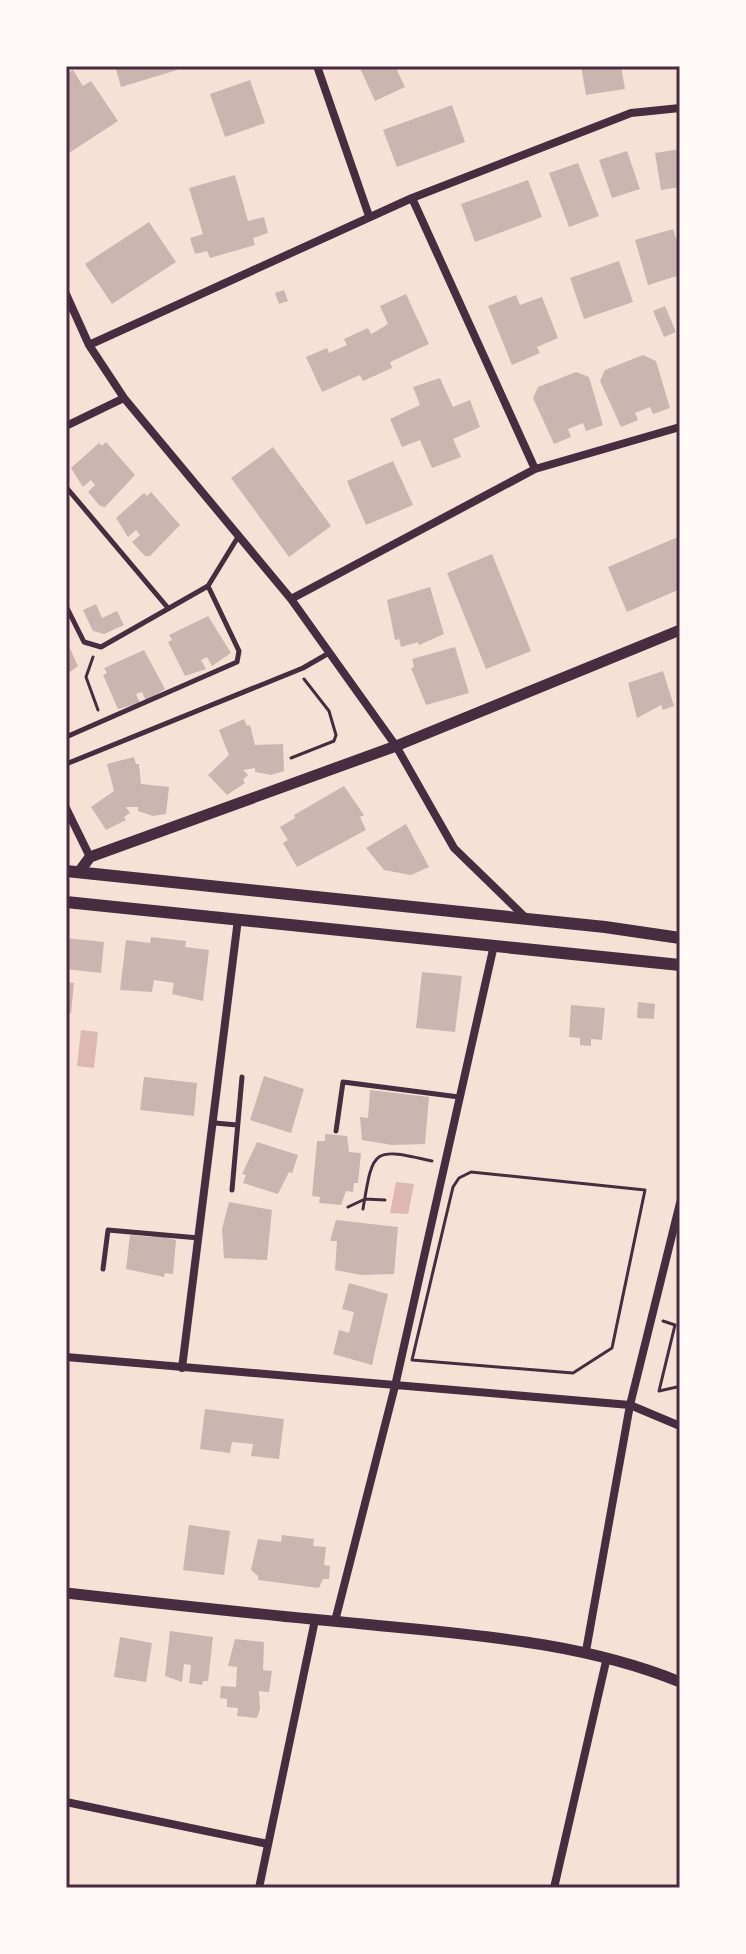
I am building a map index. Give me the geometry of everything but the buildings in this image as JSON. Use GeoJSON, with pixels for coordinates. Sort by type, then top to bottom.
{"type":"FeatureCollection","features":[{"type":"Feature","properties":{"kind":"main road"},"geometry":{"type":"LineString","coordinates":[[72,872],[680,938]]}},
{"type":"Feature","properties":{"kind":"main road"},"geometry":{"type":"LineString","coordinates":[[66,902],[680,965]]}},
{"type":"Feature","properties":{"kind":"street"},"geometry":{"type":"LineString","coordinates":[[317,66],[369,216]]}},
{"type":"Feature","properties":{"kind":"street"},"geometry":{"type":"LineString","coordinates":[[89,345],[412,198],[631,113],[680,108]]}},
{"type":"Feature","properties":{"kind":"street"},"geometry":{"type":"LineString","coordinates":[[412,198],[535,469]]}},
{"type":"Feature","properties":{"kind":"street"},"geometry":{"type":"LineString","coordinates":[[66,294],[89,345],[124,398],[291,599],[396,746],[454,848],[528,920]]}},
{"type":"Feature","properties":{"kind":"street"},"geometry":{"type":"LineString","coordinates":[[66,426],[124,398]]}},
{"type":"Feature","properties":{"kind":"street"},"geometry":{"type":"LineString","coordinates":[[291,599],[535,469],[680,427]]}},
{"type":"Feature","properties":{"kind":"street"},"geometry":{"type":"LineString","coordinates":[[72,872],[90,857],[396,746],[680,630]]}},
{"type":"Feature","properties":{"kind":"street"},"geometry":{"type":"LineString","coordinates":[[66,808],[90,857]]}},
{"type":"Feature","properties":{"kind":"street"},"geometry":{"type":"LineString","coordinates":[[182,1368],[215,1123],[238,919]]}},
{"type":"Feature","properties":{"kind":"street"},"geometry":{"type":"LineString","coordinates":[[335,1621],[395,1386],[494,944]]}},
{"type":"Feature","properties":{"kind":"street"},"geometry":{"type":"LineString","coordinates":[[586,1651],[630,1405],[680,1203]]}},
{"type":"Feature","properties":{"kind":"street"},"geometry":{"type":"LineString","coordinates":[[66,1357],[630,1405],[680,1426]]}},
{"type":"Feature","properties":{"kind":"street"},"geometry":{"type":"LineString","coordinates":[[66,1593],[586,1651],[680,1682]]}},
{"type":"Feature","properties":{"kind":"street"},"geometry":{"type":"LineString","coordinates":[[259,1888],[315,1620]]}},
{"type":"Feature","properties":{"kind":"street"},"geometry":{"type":"LineString","coordinates":[[554,1888],[607,1657]]}},
{"type":"Feature","properties":{"kind":"street"},"geometry":{"type":"LineString","coordinates":[[66,1802],[268,1844]]}},
{"type":"Feature","properties":{"kind":"lane"},"geometry":{"type":"LineString","coordinates":[[66,487],[168,608]]}},
{"type":"Feature","properties":{"kind":"lane"},"geometry":{"type":"LineString","coordinates":[[66,606],[84,642],[101,647],[208,586],[238,537]]}},
{"type":"Feature","properties":{"kind":"lane"},"geometry":{"type":"LineString","coordinates":[[66,737],[237,662],[239,651],[208,586]]}},
{"type":"Feature","properties":{"kind":"lane"},"geometry":{"type":"LineString","coordinates":[[66,764],[297,670],[329,653]]}},
{"type":"Feature","properties":{"kind":"lane"},"geometry":{"type":"LineString","coordinates":[[232,1190],[242,1077]]}},
{"type":"Feature","properties":{"kind":"lane"},"geometry":{"type":"LineString","coordinates":[[336,1131],[343,1082],[460,1097]]}},
{"type":"Feature","properties":{"kind":"lane"},"geometry":{"type":"LineString","coordinates":[[215,1123],[237,1125]]}},
{"type":"Feature","properties":{"kind":"lane"},"geometry":{"type":"LineString","coordinates":[[103,1269],[108,1230],[200,1238]]}},
{"type":"Feature","properties":{"kind":"path"},"geometry":{"type":"LineString","coordinates":[[97,646],[86,677],[103,721]]}},
{"type":"Feature","properties":{"kind":"path"},"geometry":{"type":"LineString","coordinates":[[291,758],[334,741],[336,735],[329,711],[297,670]]}},
{"type":"Feature","properties":{"kind":"path"},"geometry":{"type":"LineString","coordinates":[[363,1209],[370,1167],[382,1153],[391,1151],[444,1164]]}},
{"type":"Feature","properties":{"kind":"path"},"geometry":{"type":"LineString","coordinates":[[471,1172],[645,1190],[612,1348],[573,1373],[412,1360],[453,1187],[459,1178],[471,1172]]}},
{"type":"Feature","properties":{"kind":"path"},"geometry":{"type":"LineString","coordinates":[[348,1207],[365,1199],[385,1200]]}},
{"type":"Feature","properties":{"kind":"path"},"geometry":{"type":"LineString","coordinates":[[651,1318],[675,1325],[680,1330]]}},
{"type":"Feature","properties":{"kind":"path"},"geometry":{"type":"LineString","coordinates":[[675,1325],[659,1391],[677,1387]]}},
{"type":"Feature","properties":{"kind":"shaded area"},"geometry":{"type":"Polygon","coordinates":[[[81,1030],[98,1032],[94,1068],[77,1066],[81,1030]]]}},
{"type":"Feature","properties":{"kind":"shaded area"},"geometry":{"type":"Polygon","coordinates":[[[396,1182],[414,1184],[408,1214],[390,1213],[396,1182]]]}}]}
